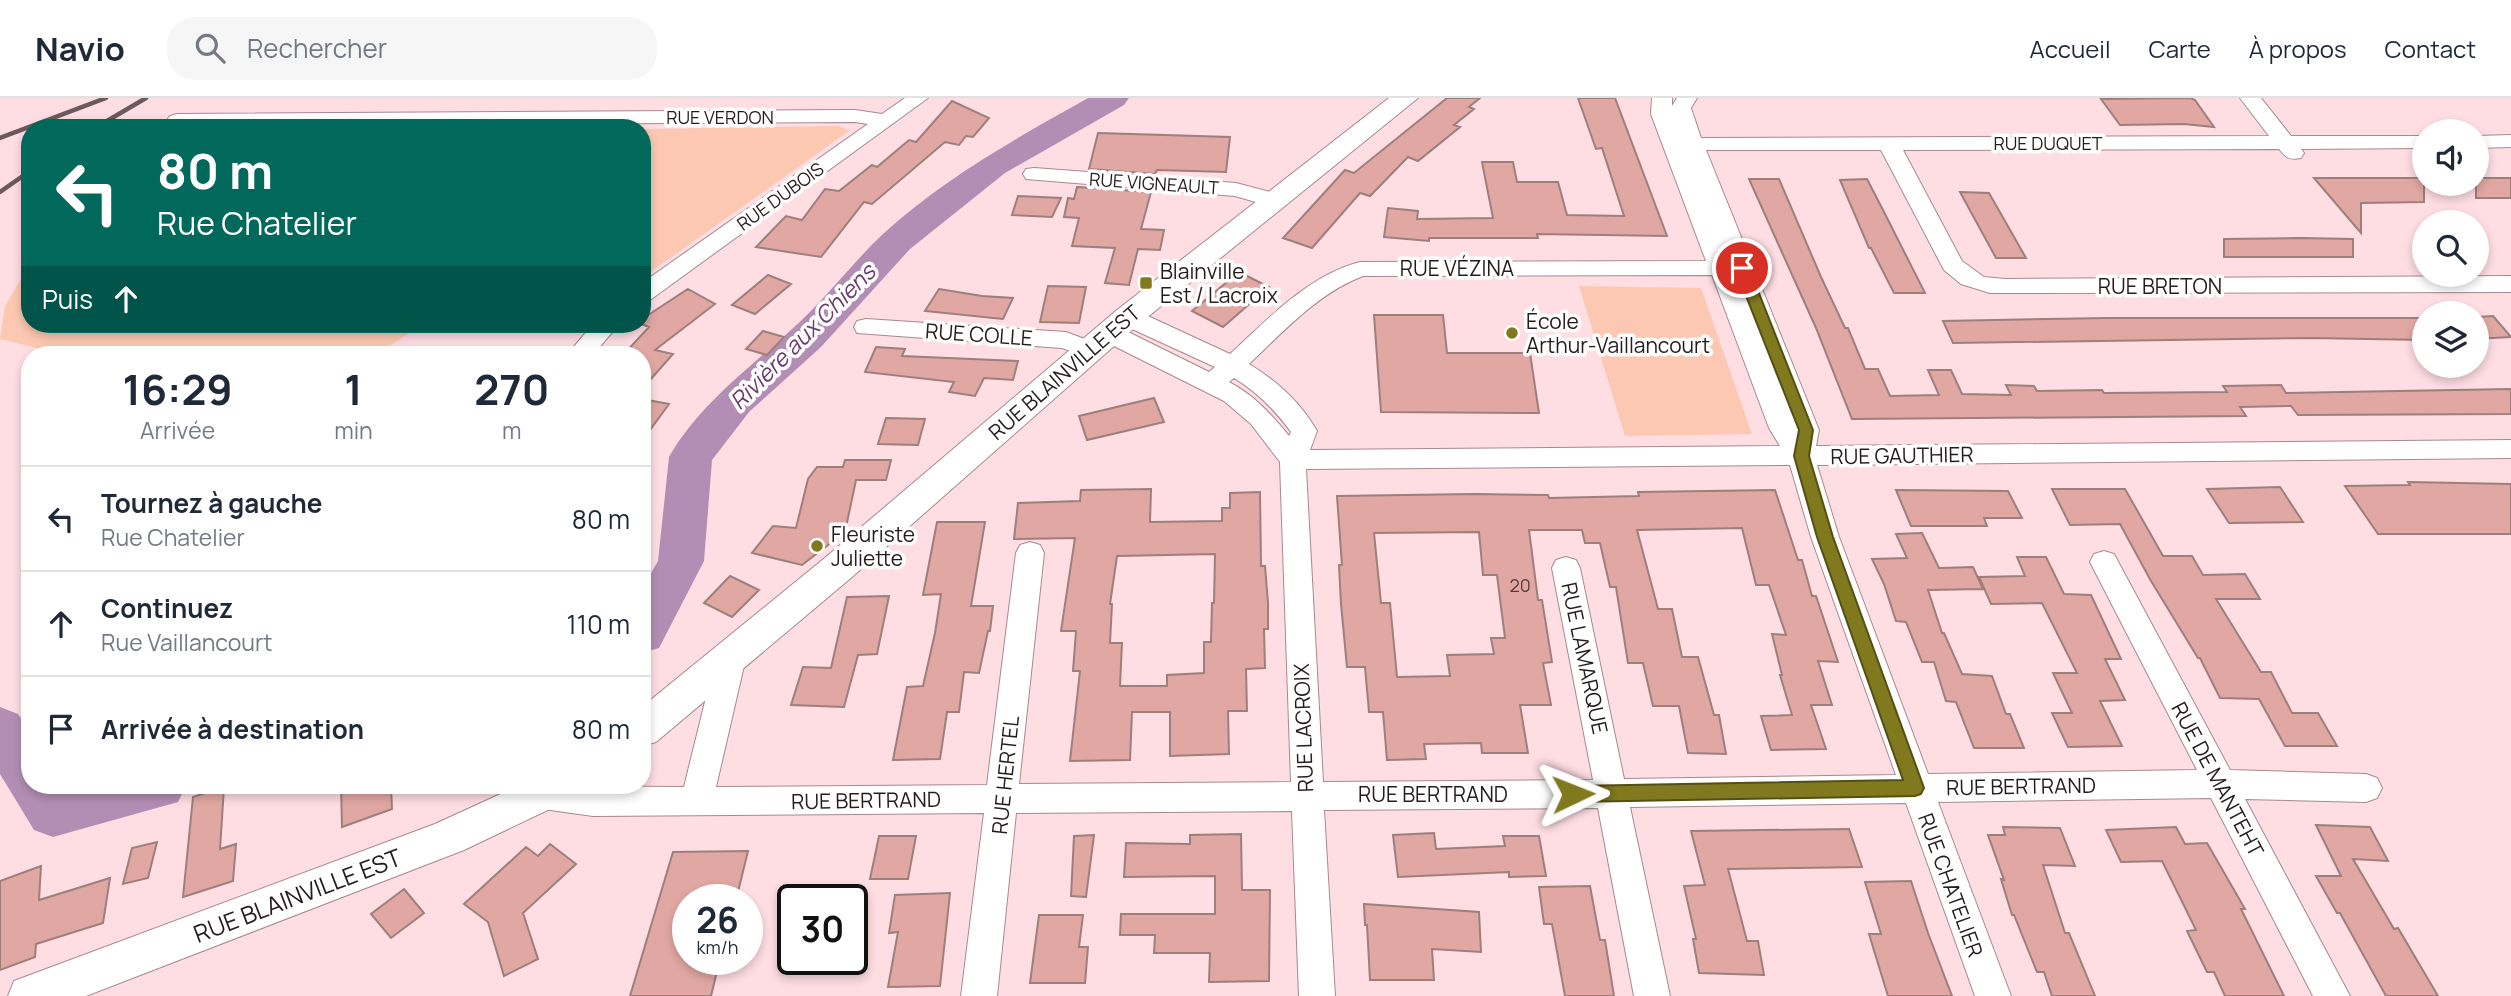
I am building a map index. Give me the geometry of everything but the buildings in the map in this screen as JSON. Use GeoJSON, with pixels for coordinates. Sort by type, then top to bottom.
{"type":"FeatureCollection","features":[{"type":"Feature","properties":{"kind":"street","name":"RUE DUBOIS"},"geometry":{"type":"LineString","coordinates":[[651,289],[918,98]]}},
{"type":"Feature","properties":{"kind":"street","name":"RUE BLAINVILLE EST"},"geometry":{"type":"LineString","coordinates":[[651,723],[1109,333],[1273,200],[1405,98]]}},
{"type":"Feature","properties":{"kind":"street"},"geometry":{"type":"LineString","coordinates":[[1662,98],[1660,110],[1686,150]]}},
{"type":"Feature","properties":{"kind":"street"},"geometry":{"type":"LineString","coordinates":[[1686,150],[1681,111],[1687,98]]}},
{"type":"Feature","properties":{"kind":"street"},"geometry":{"type":"LineString","coordinates":[[2228,98],[2278,148]]}},
{"type":"Feature","properties":{"kind":"street"},"geometry":{"type":"LineString","coordinates":[[2250,98],[2278,148]]}},
{"type":"Feature","properties":{"kind":"street","name":"RUE VERDON"},"geometry":{"type":"LineString","coordinates":[[448,119],[855,116],[885,121]]}},
{"type":"Feature","properties":{"kind":"street"},"geometry":{"type":"LineString","coordinates":[[2489,142],[2511,141]]}},
{"type":"Feature","properties":{"kind":"street","name":"RUE DUQUET"},"geometry":{"type":"LineString","coordinates":[[1686,150],[2278,148],[2412,142]]}},
{"type":"Feature","properties":{"kind":"street","name":"RUE DUQUET"},"geometry":{"type":"LineString","coordinates":[[2278,148],[2412,154]]}},
{"type":"Feature","properties":{"kind":"street","name":"RUE CHATELIER"},"geometry":{"type":"LineString","coordinates":[[1686,150],[1731,268],[1782,428],[1801,456],[1825,537],[1993,996]]}},
{"type":"Feature","properties":{"kind":"street","name":"RUE BRETON"},"geometry":{"type":"LineString","coordinates":[[1892,150],[1952,265],[1964,276],[1984,285],[2511,284]]}},
{"type":"Feature","properties":{"kind":"street"},"geometry":{"type":"LineString","coordinates":[[2489,154],[2511,154]]}},
{"type":"Feature","properties":{"kind":"street","name":"RUE VIGNEAULT"},"geometry":{"type":"LineString","coordinates":[[1034,174],[1236,190],[1273,200]]}},
{"type":"Feature","properties":{"kind":"street","name":"RUE VÉZINA"},"geometry":{"type":"LineString","coordinates":[[1213,383],[1320,289],[1340,276],[1360,269],[1731,268]]}},
{"type":"Feature","properties":{"kind":"street","name":"RUE COLLE"},"geometry":{"type":"LineString","coordinates":[[866,327],[1066,340],[1109,333]]}},
{"type":"Feature","properties":{"kind":"street"},"geometry":{"type":"LineString","coordinates":[[587,346],[599,333]]}},
{"type":"Feature","properties":{"kind":"street"},"geometry":{"type":"LineString","coordinates":[[1109,333],[1213,383],[1251,410],[1293,460]]}},
{"type":"Feature","properties":{"kind":"street","name":"RUE LACROIX"},"geometry":{"type":"LineString","coordinates":[[1109,333],[1233,366],[1267,388],[1304,431],[1293,460],[1317,996]]}},
{"type":"Feature","properties":{"kind":"street","name":"RUE GAUTHIER"},"geometry":{"type":"LineString","coordinates":[[1293,460],[2511,449]]}},
{"type":"Feature","properties":{"kind":"street","name":"RUE HERTEL"},"geometry":{"type":"LineString","coordinates":[[979,996],[1030,553]]}},
{"type":"Feature","properties":{"kind":"street","name":"RUE DE MANTEHT"},"geometry":{"type":"LineString","coordinates":[[2104,562],[2332,996]]}},
{"type":"Feature","properties":{"kind":"street","name":"RUE LAMARQUE"},"geometry":{"type":"LineString","coordinates":[[1566,568],[1652,996]]}},
{"type":"Feature","properties":{"kind":"street"},"geometry":{"type":"LineString","coordinates":[[697,801],[731,657]]}},
{"type":"Feature","properties":{"kind":"street","name":"RUE BERTRAND"},"geometry":{"type":"LineString","coordinates":[[560,794],[593,802],[2220,784],[2366,788]]}},
{"type":"Feature","properties":{"kind":"street","name":"RUE BLAINVILLE EST"},"geometry":{"type":"LineString","coordinates":[[30,996],[417,850],[529,794]]}},
{"type":"Feature","properties":{"kind":"shaded area"},"geometry":{"type":"Polygon","coordinates":[[[839,126],[849,131],[651,272],[651,129],[839,126]]]}},
{"type":"Feature","properties":{"kind":"shaded area"},"geometry":{"type":"Polygon","coordinates":[[[21,279],[21,333],[409,333],[386,346],[29,346],[0,339],[5,306],[21,279]]]}},
{"type":"Feature","properties":{"kind":"shaded area"},"geometry":{"type":"Polygon","coordinates":[[[1579,286],[1701,288],[1752,434],[1625,436],[1579,286]]]}},
{"type":"Feature","properties":{"kind":"waterway","name":"Rivière aux Chiens"},"geometry":{"type":"LineString","coordinates":[[651,617],[681,561],[691,457],[734,402],[807,338],[897,241],[993,166],[1112,98]]}},
{"type":"Feature","properties":{"kind":"waterway","name":"Rivière aux Chiens"},"geometry":{"type":"LineString","coordinates":[[0,729],[21,763]]}},
{"type":"Feature","properties":{"kind":"waterway","name":"Rivière aux Chiens"},"geometry":{"type":"LineString","coordinates":[[40,794],[53,813],[128,794]]}},
{"type":"Feature","properties":{"kind":"railway"},"geometry":{"type":"LineString","coordinates":[[50,119],[106,98]]}},
{"type":"Feature","properties":{"kind":"railway"},"geometry":{"type":"LineString","coordinates":[[110,119],[146,98]]}},
{"type":"Feature","properties":{"kind":"railway"},"geometry":{"type":"LineString","coordinates":[[0,138],[21,130]]}},
{"type":"Feature","properties":{"kind":"railway"},"geometry":{"type":"LineString","coordinates":[[0,192],[21,177]]}},
{"type":"Feature","properties":{"kind":"place","name":"Blainville Est / Lacroix"},"geometry":{"type":"Point","coordinates":[1146,283]}},
{"type":"Feature","properties":{"kind":"place","name":"École Arthur-Vaillancourt"},"geometry":{"type":"Point","coordinates":[1512,333]}},
{"type":"Feature","properties":{"kind":"place","name":"Fleuriste Juliette"},"geometry":{"type":"Point","coordinates":[817,546]}},
{"type":"Feature","properties":{"kind":"route"},"geometry":{"type":"LineString","coordinates":[[1573,794],[1915,788],[1825,537],[1801,456],[1806,430],[1742,268]]}}]}
